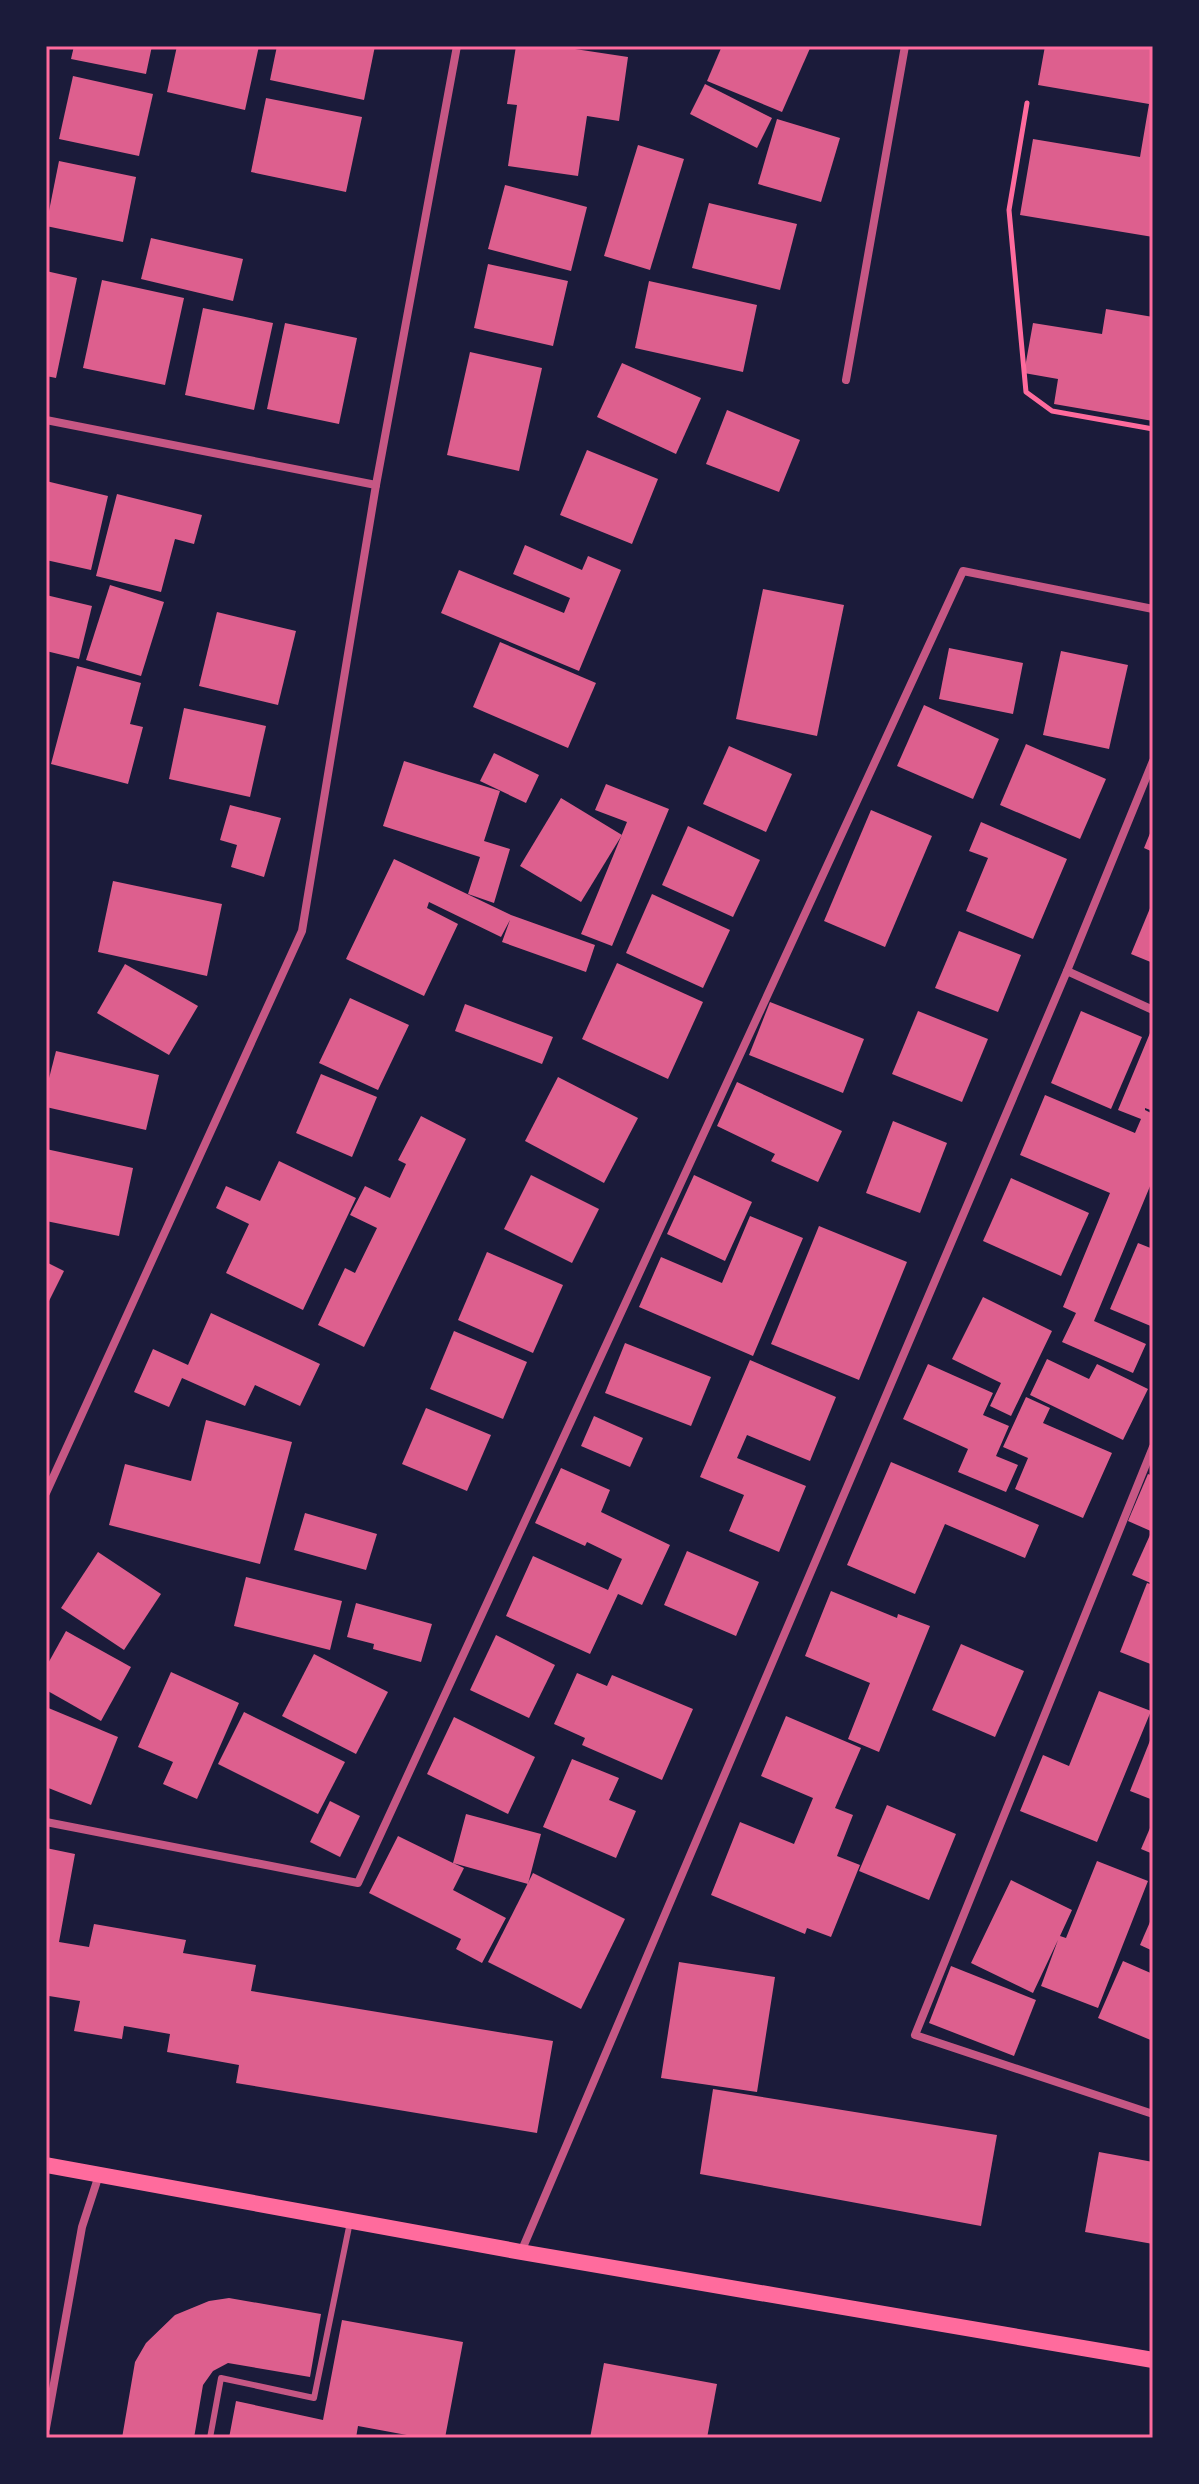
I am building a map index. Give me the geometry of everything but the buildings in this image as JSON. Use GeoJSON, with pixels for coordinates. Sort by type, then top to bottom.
{"type":"FeatureCollection","features":[{"type":"Feature","properties":{"kind":"main road"},"geometry":{"type":"LineString","coordinates":[[46,2165],[521,2252],[1153,2360]]}},
{"type":"Feature","properties":{"kind":"street"},"geometry":{"type":"LineString","coordinates":[[46,1493],[302,931],[376,485],[457,46]]}},
{"type":"Feature","properties":{"kind":"street"},"geometry":{"type":"LineString","coordinates":[[846,380],[905,46]]}},
{"type":"Feature","properties":{"kind":"street"},"geometry":{"type":"LineString","coordinates":[[46,420],[376,485]]}},
{"type":"Feature","properties":{"kind":"street"},"geometry":{"type":"LineString","coordinates":[[46,1822],[358,1883],[963,571],[1153,609]]}},
{"type":"Feature","properties":{"kind":"street"},"geometry":{"type":"LineString","coordinates":[[521,2252],[1067,971],[1153,761]]}},
{"type":"Feature","properties":{"kind":"street"},"geometry":{"type":"LineString","coordinates":[[1067,971],[1153,1010]]}},
{"type":"Feature","properties":{"kind":"street"},"geometry":{"type":"LineString","coordinates":[[1153,1447],[915,2035],[1153,2114]]}},
{"type":"Feature","properties":{"kind":"street"},"geometry":{"type":"LineString","coordinates":[[46,2428],[82,2227],[99,2175]]}},
{"type":"Feature","properties":{"kind":"lane"},"geometry":{"type":"LineString","coordinates":[[210,2438],[221,2378],[314,2398],[350,2220]]}},
{"type":"Feature","properties":{"kind":"path"},"geometry":{"type":"LineString","coordinates":[[1027,103],[1009,210],[1026,392],[1052,411],[1153,429]]}}]}
